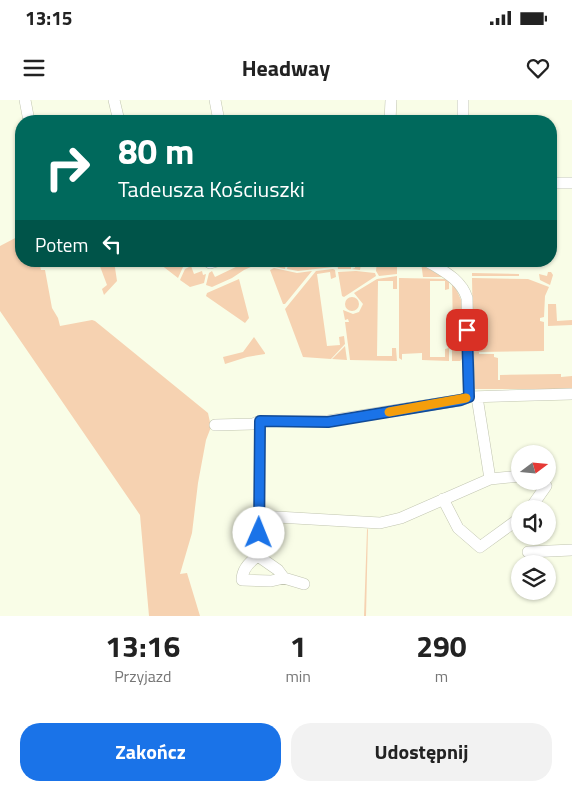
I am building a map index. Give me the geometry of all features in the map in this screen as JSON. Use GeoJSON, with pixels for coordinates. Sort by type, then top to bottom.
{"type":"FeatureCollection","features":[{"type":"Feature","properties":{"kind":"street"},"geometry":{"type":"LineString","coordinates":[[25,100],[28,115]]}},
{"type":"Feature","properties":{"kind":"street"},"geometry":{"type":"LineString","coordinates":[[114,100],[118,115]]}},
{"type":"Feature","properties":{"kind":"street"},"geometry":{"type":"LineString","coordinates":[[215,100],[218,115]]}},
{"type":"Feature","properties":{"kind":"street"},"geometry":{"type":"LineString","coordinates":[[390,115],[391,100]]}},
{"type":"Feature","properties":{"kind":"street"},"geometry":{"type":"LineString","coordinates":[[463,100],[463,115]]}},
{"type":"Feature","properties":{"kind":"street"},"geometry":{"type":"LineString","coordinates":[[557,183],[572,183]]}},
{"type":"Feature","properties":{"kind":"street"},"geometry":{"type":"LineString","coordinates":[[437,267],[451,276],[464,289],[467,298],[473,397],[490,479]]}},
{"type":"Feature","properties":{"kind":"street"},"geometry":{"type":"LineString","coordinates":[[215,425],[252,424],[260,421],[328,422],[473,397],[572,394]]}},
{"type":"Feature","properties":{"kind":"street"},"geometry":{"type":"LineString","coordinates":[[258,556],[260,421]]}},
{"type":"Feature","properties":{"kind":"street"},"geometry":{"type":"LineString","coordinates":[[260,516],[380,523],[401,518],[490,479],[511,477]]}},
{"type":"Feature","properties":{"kind":"street"},"geometry":{"type":"LineString","coordinates":[[443,499],[458,528],[480,547],[511,525]]}},
{"type":"Feature","properties":{"kind":"street"},"geometry":{"type":"LineString","coordinates":[[528,552],[572,550]]}},
{"type":"Feature","properties":{"kind":"street"},"geometry":{"type":"LineString","coordinates":[[258,556],[252,560],[242,574],[242,580],[272,581],[284,578],[304,584]]}},
{"type":"Feature","properties":{"kind":"street"},"geometry":{"type":"LineString","coordinates":[[258,556],[278,570],[284,578]]}},
{"type":"Feature","properties":{"kind":"shaded area"},"geometry":{"type":"Polygon","coordinates":[[[15,238],[15,267],[40,267],[41,270],[45,270],[52,308],[60,326],[95,321],[208,413],[211,427],[206,440],[198,483],[192,533],[180,574],[187,573],[200,616],[149,616],[140,515],[0,311],[0,246],[15,238]]]}},
{"type":"Feature","properties":{"kind":"shaded area"},"geometry":{"type":"Polygon","coordinates":[[[100,267],[115,267],[117,281],[104,295],[102,289],[107,285],[100,267]]]}},
{"type":"Feature","properties":{"kind":"shaded area"},"geometry":{"type":"Polygon","coordinates":[[[164,267],[183,267],[178,278],[164,267]]]}},
{"type":"Feature","properties":{"kind":"shaded area"},"geometry":{"type":"Polygon","coordinates":[[[191,267],[194,274],[202,271],[203,275],[206,274],[204,283],[190,287],[180,280],[185,269],[191,267]]]}},
{"type":"Feature","properties":{"kind":"shaded area"},"geometry":{"type":"Polygon","coordinates":[[[236,267],[251,267],[212,287],[206,285],[209,273],[212,271],[215,277],[236,267]]]}},
{"type":"Feature","properties":{"kind":"shaded area"},"geometry":{"type":"Polygon","coordinates":[[[287,267],[333,267],[298,271],[287,269],[287,267]]]}},
{"type":"Feature","properties":{"kind":"shaded area"},"geometry":{"type":"Polygon","coordinates":[[[338,267],[351,267],[351,269],[338,269],[338,267]]]}},
{"type":"Feature","properties":{"kind":"shaded area"},"geometry":{"type":"Polygon","coordinates":[[[360,267],[360,270],[352,269],[360,267]]]}},
{"type":"Feature","properties":{"kind":"shaded area"},"geometry":{"type":"Polygon","coordinates":[[[376,267],[397,267],[397,274],[379,276],[376,267]]]}},
{"type":"Feature","properties":{"kind":"shaded area"},"geometry":{"type":"Polygon","coordinates":[[[422,267],[426,267],[441,276],[449,277],[423,277],[422,267]]]}},
{"type":"Feature","properties":{"kind":"shaded area"},"geometry":{"type":"Polygon","coordinates":[[[274,268],[297,273],[312,271],[285,304],[283,304],[270,270],[274,268]]]}},
{"type":"Feature","properties":{"kind":"shaded area"},"geometry":{"type":"Polygon","coordinates":[[[335,270],[336,277],[331,279],[330,272],[317,274],[327,346],[340,345],[339,337],[344,336],[345,344],[331,359],[303,357],[285,309],[316,271],[335,270]]]}},
{"type":"Feature","properties":{"kind":"shaded area"},"geometry":{"type":"Polygon","coordinates":[[[338,272],[375,273],[376,276],[344,297],[342,296],[338,272]]]}},
{"type":"Feature","properties":{"kind":"shaded area"},"geometry":{"type":"Polygon","coordinates":[[[548,272],[551,272],[553,275],[550,285],[540,280],[539,274],[547,276],[548,272]]]}},
{"type":"Feature","properties":{"kind":"shaded area"},"geometry":{"type":"Polygon","coordinates":[[[472,273],[519,274],[519,276],[472,276],[472,273]]]}},
{"type":"Feature","properties":{"kind":"shaded area"},"geometry":{"type":"Polygon","coordinates":[[[397,276],[397,289],[393,289],[393,281],[378,281],[377,356],[392,356],[392,348],[396,348],[397,361],[350,360],[345,322],[349,322],[348,319],[345,320],[343,310],[353,314],[359,312],[363,304],[354,293],[377,279],[397,276]]]}},
{"type":"Feature","properties":{"kind":"shaded area"},"geometry":{"type":"Polygon","coordinates":[[[399,278],[449,279],[449,289],[445,290],[445,281],[430,281],[430,357],[445,357],[445,349],[449,348],[449,361],[422,360],[422,353],[402,354],[402,360],[399,358],[399,278]]]}},
{"type":"Feature","properties":{"kind":"shaded area"},"geometry":{"type":"Polygon","coordinates":[[[472,278],[528,279],[549,287],[545,296],[544,317],[540,318],[540,321],[544,322],[544,351],[479,352],[479,354],[494,354],[494,357],[498,358],[498,380],[500,380],[500,375],[561,374],[561,377],[572,376],[572,389],[474,389],[472,278]]]}},
{"type":"Feature","properties":{"kind":"shaded area"},"geometry":{"type":"Polygon","coordinates":[[[239,279],[249,318],[245,323],[206,296],[207,293],[239,279]]]}},
{"type":"Feature","properties":{"kind":"shaded area"},"geometry":{"type":"Polygon","coordinates":[[[452,280],[462,302],[463,337],[452,337],[452,280]]]}},
{"type":"Feature","properties":{"kind":"shaded area"},"geometry":{"type":"Polygon","coordinates":[[[352,297],[357,299],[359,304],[357,309],[352,311],[347,309],[345,304],[347,299],[352,297]]]}},
{"type":"Feature","properties":{"kind":"shaded area"},"geometry":{"type":"Polygon","coordinates":[[[548,304],[556,304],[557,321],[572,320],[572,325],[548,326],[548,304]]]}},
{"type":"Feature","properties":{"kind":"shaded area"},"geometry":{"type":"Polygon","coordinates":[[[254,337],[265,354],[225,364],[223,357],[243,352],[254,337]]]}},
{"type":"Feature","properties":{"kind":"shaded area"},"geometry":{"type":"Polygon","coordinates":[[[452,338],[463,338],[463,358],[460,361],[452,361],[452,338]]]}},
{"type":"Feature","properties":{"kind":"shaded area"},"geometry":{"type":"Polygon","coordinates":[[[345,346],[347,360],[332,359],[345,346]]]}},
{"type":"Feature","properties":{"kind":"shaded area"},"geometry":{"type":"Polygon","coordinates":[[[368,528],[366,616],[364,616],[367,530],[368,528]]]}},
{"type":"Feature","properties":{"kind":"slow traffic"},"geometry":{"type":"LineString","coordinates":[[389,412],[466,398]]}},
{"type":"Feature","properties":{"kind":"route"},"geometry":{"type":"LineString","coordinates":[[259,533],[260,421],[328,422],[461,400],[469,397],[467,330]]}}]}
